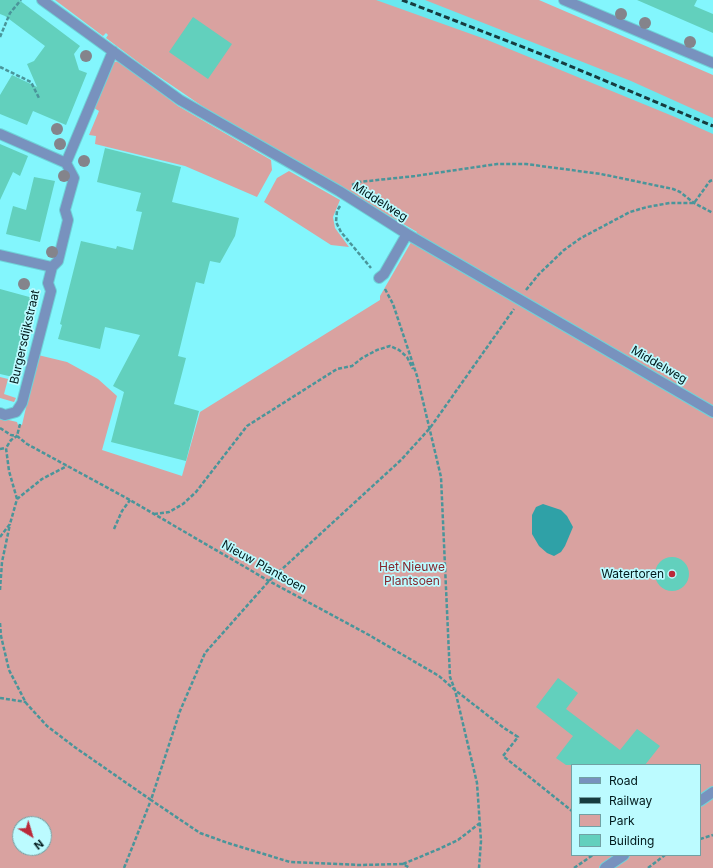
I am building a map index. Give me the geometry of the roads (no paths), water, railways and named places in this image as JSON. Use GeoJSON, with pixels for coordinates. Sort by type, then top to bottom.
{"type":"FeatureCollection","features":[{"type":"Feature","properties":{"kind":"street","name":"Middelweg"},"geometry":{"type":"LineString","coordinates":[[42,0],[180,100],[713,412]]}},
{"type":"Feature","properties":{"kind":"street"},"geometry":{"type":"LineString","coordinates":[[564,0],[713,63]]}},
{"type":"Feature","properties":{"kind":"street"},"geometry":{"type":"LineString","coordinates":[[0,134],[66,163],[113,51]]}},
{"type":"Feature","properties":{"kind":"street","name":"Burgersdijkstraat"},"geometry":{"type":"LineString","coordinates":[[0,413],[5,415],[16,412],[22,403],[51,291],[48,283],[52,267],[58,261],[68,220],[65,210],[74,178],[66,163]]}},
{"type":"Feature","properties":{"kind":"street"},"geometry":{"type":"LineString","coordinates":[[379,278],[384,274],[407,234]]}},
{"type":"Feature","properties":{"kind":"street"},"geometry":{"type":"LineString","coordinates":[[0,255],[52,267]]}},
{"type":"Feature","properties":{"kind":"street"},"geometry":{"type":"LineString","coordinates":[[701,800],[713,792]]}},
{"type":"Feature","properties":{"kind":"street"},"geometry":{"type":"LineString","coordinates":[[605,868],[623,856]]}},
{"type":"Feature","properties":{"kind":"railway"},"geometry":{"type":"LineString","coordinates":[[402,0],[551,58],[713,126]]}},
{"type":"Feature","properties":{"kind":"place","name":"Watertoren"},"geometry":{"type":"Point","coordinates":[672,574]}},
{"type":"Feature","properties":{"kind":"park label","name":"Het Nieuwe Plantsoen"},"geometry":{"type":"Point","coordinates":[412,574]}}]}
